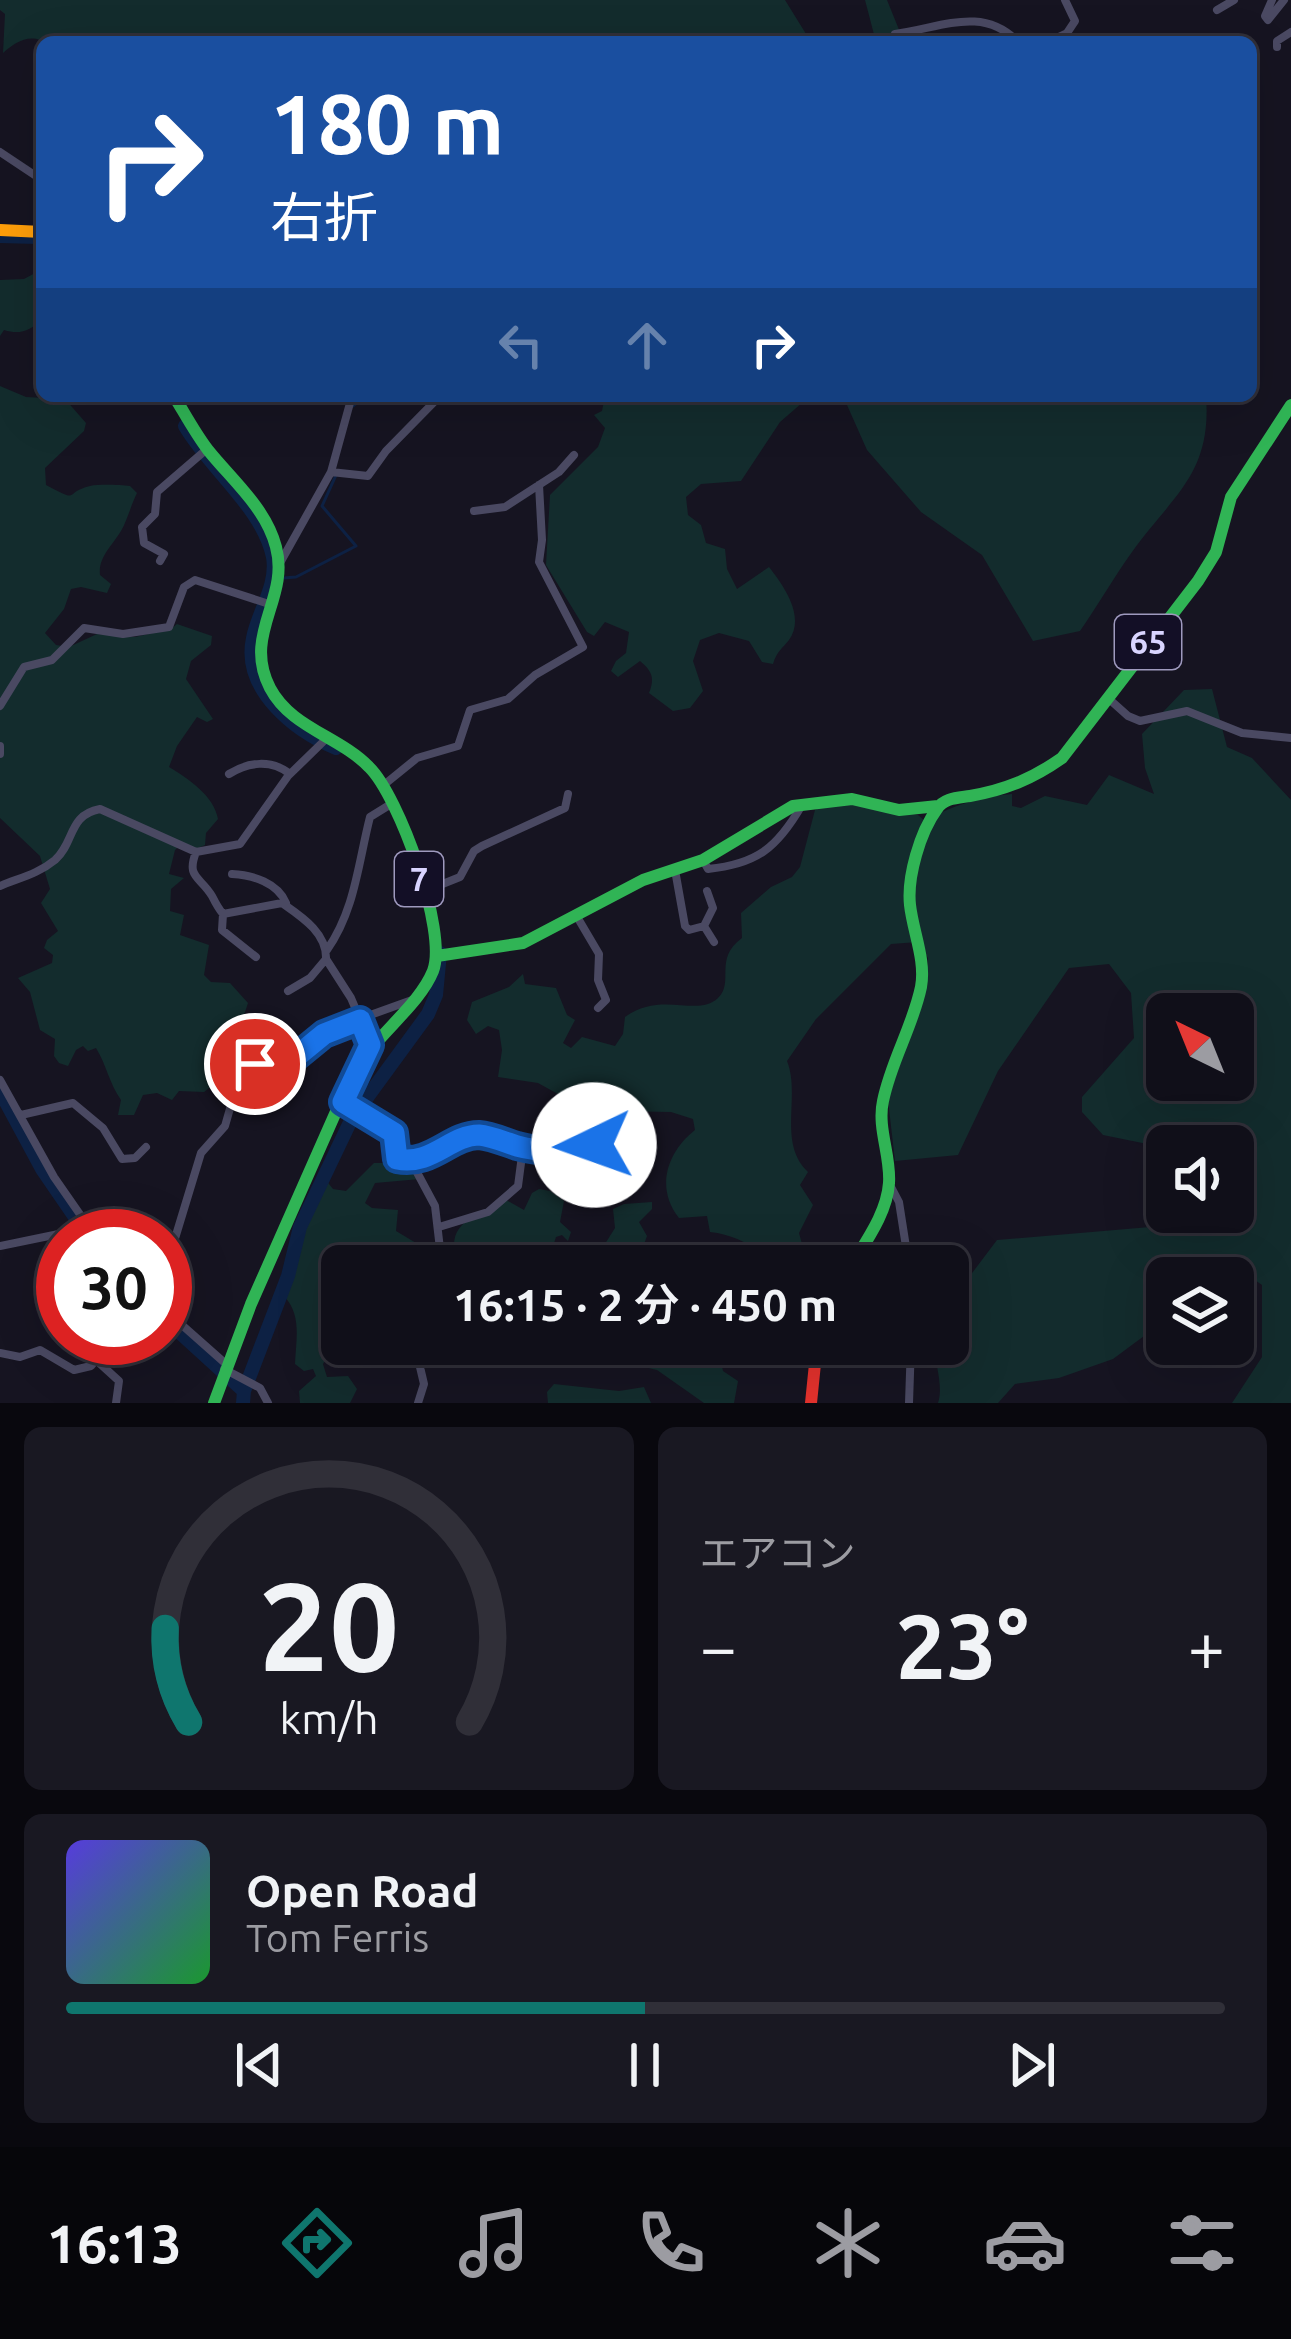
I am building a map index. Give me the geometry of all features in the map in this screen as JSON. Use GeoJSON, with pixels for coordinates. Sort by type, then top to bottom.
{"type":"FeatureCollection","features":[{"type":"Feature","properties":{"kind":"main road"},"geometry":{"type":"LineString","coordinates":[[0,230],[36,232]]}},
{"type":"Feature","properties":{"kind":"main road"},"geometry":{"type":"LineString","coordinates":[[178,402],[207,449],[264,519],[279,565]]}},
{"type":"Feature","properties":{"kind":"main road","name":"65"},"geometry":{"type":"LineString","coordinates":[[938,806],[1033,778],[1062,758],[1216,552],[1232,497],[1291,405]]}},
{"type":"Feature","properties":{"kind":"main road","name":"7"},"geometry":{"type":"LineString","coordinates":[[214,1403],[225,1367],[348,1104],[370,1045],[412,1000],[441,956],[424,892],[383,784],[351,749],[303,726],[270,689],[258,651],[279,565]]}},
{"type":"Feature","properties":{"kind":"main road"},"geometry":{"type":"LineString","coordinates":[[441,956],[523,943],[643,880],[703,860],[803,804],[852,799],[899,809],[938,806]]}},
{"type":"Feature","properties":{"kind":"main road"},"geometry":{"type":"LineString","coordinates":[[864,1245],[878,1221],[889,1184],[881,1108],[890,1068],[921,986],[910,884],[938,806]]}},
{"type":"Feature","properties":{"kind":"main road"},"geometry":{"type":"LineString","coordinates":[[811,1403],[816,1365]]}},
{"type":"Feature","properties":{"kind":"street"},"geometry":{"type":"LineString","coordinates":[[1061,36],[1076,21],[1065,0]]}},
{"type":"Feature","properties":{"kind":"street"},"geometry":{"type":"LineString","coordinates":[[1217,10],[1234,0]]}},
{"type":"Feature","properties":{"kind":"street"},"geometry":{"type":"LineString","coordinates":[[1272,0],[1265,16],[1268,20],[1283,4],[1291,19]]}},
{"type":"Feature","properties":{"kind":"street"},"geometry":{"type":"LineString","coordinates":[[895,34],[978,20],[994,23],[1010,36]]}},
{"type":"Feature","properties":{"kind":"street"},"geometry":{"type":"LineString","coordinates":[[1277,47],[1277,41],[1291,32]]}},
{"type":"Feature","properties":{"kind":"street"},"geometry":{"type":"LineString","coordinates":[[0,152],[36,176]]}},
{"type":"Feature","properties":{"kind":"street"},"geometry":{"type":"LineString","coordinates":[[279,565],[331,472],[349,402]]}},
{"type":"Feature","properties":{"kind":"street"},"geometry":{"type":"LineString","coordinates":[[331,472],[368,476],[434,402]]}},
{"type":"Feature","properties":{"kind":"street"},"geometry":{"type":"LineString","coordinates":[[160,561],[162,551],[148,548],[140,533],[154,514],[157,492],[207,449]]}},
{"type":"Feature","properties":{"kind":"street"},"geometry":{"type":"LineString","coordinates":[[474,511],[505,507],[559,472],[574,455]]}},
{"type":"Feature","properties":{"kind":"street"},"geometry":{"type":"LineString","coordinates":[[383,784],[417,758],[458,746],[470,710],[508,699],[536,675],[583,647],[538,562],[542,540],[538,485]]}},
{"type":"Feature","properties":{"kind":"street"},"geometry":{"type":"LineString","coordinates":[[0,706],[24,667],[52,660],[84,628],[123,634],[169,627],[184,586],[195,580],[269,604]]}},
{"type":"Feature","properties":{"kind":"street"},"geometry":{"type":"LineString","coordinates":[[1107,697],[1140,721],[1187,711],[1242,733],[1291,738]]}},
{"type":"Feature","properties":{"kind":"street"},"geometry":{"type":"LineString","coordinates":[[0,886],[55,860],[74,824],[100,809],[196,852],[240,844],[290,774],[327,738]]}},
{"type":"Feature","properties":{"kind":"street"},"geometry":{"type":"LineString","coordinates":[[229,774],[244,764],[273,764],[290,774]]}},
{"type":"Feature","properties":{"kind":"street"},"geometry":{"type":"LineString","coordinates":[[424,892],[460,877],[482,846],[565,808],[568,794]]}},
{"type":"Feature","properties":{"kind":"street"},"geometry":{"type":"LineString","coordinates":[[288,991],[310,978],[344,924],[361,871],[370,817],[391,803]]}},
{"type":"Feature","properties":{"kind":"street"},"geometry":{"type":"LineString","coordinates":[[703,860],[708,868],[748,862],[775,844],[803,804]]}},
{"type":"Feature","properties":{"kind":"street"},"geometry":{"type":"LineString","coordinates":[[196,852],[192,878],[212,894],[223,914],[222,930],[256,957]]}},
{"type":"Feature","properties":{"kind":"street"},"geometry":{"type":"LineString","coordinates":[[676,870],[689,930],[704,926],[713,908],[707,891]]}},
{"type":"Feature","properties":{"kind":"street"},"geometry":{"type":"LineString","coordinates":[[232,874],[251,875],[279,889],[286,904],[318,932],[370,1045]]}},
{"type":"Feature","properties":{"kind":"street"},"geometry":{"type":"LineString","coordinates":[[223,914],[286,904]]}},
{"type":"Feature","properties":{"kind":"street"},"geometry":{"type":"LineString","coordinates":[[576,915],[599,954],[598,980],[606,1000],[598,1008]]}},
{"type":"Feature","properties":{"kind":"street"},"geometry":{"type":"LineString","coordinates":[[704,926],[714,942]]}},
{"type":"Feature","properties":{"kind":"street"},"geometry":{"type":"LineString","coordinates":[[184,1209],[197,1162],[228,1121],[240,1081],[255,1064],[273,1058],[291,1061],[324,1034],[412,1000]]}},
{"type":"Feature","properties":{"kind":"street"},"geometry":{"type":"LineString","coordinates":[[0,1079],[44,1162],[76,1209]]}},
{"type":"Feature","properties":{"kind":"street"},"geometry":{"type":"LineString","coordinates":[[21,1115],[73,1103],[103,1127],[122,1159],[135,1158],[146,1147]]}},
{"type":"Feature","properties":{"kind":"street"},"geometry":{"type":"LineString","coordinates":[[348,1104],[394,1133],[397,1159],[412,1162],[482,1135],[523,1148],[568,1152],[594,1145],[647,1159]]}},
{"type":"Feature","properties":{"kind":"street"},"geometry":{"type":"LineString","coordinates":[[439,1227],[488,1212],[518,1186],[523,1148]]}},
{"type":"Feature","properties":{"kind":"street"},"geometry":{"type":"LineString","coordinates":[[412,1162],[427,1187],[440,1245]]}},
{"type":"Feature","properties":{"kind":"street"},"geometry":{"type":"LineString","coordinates":[[889,1184],[899,1202],[906,1245]]}},
{"type":"Feature","properties":{"kind":"street"},"geometry":{"type":"LineString","coordinates":[[1,1244],[36,1238]]}},
{"type":"Feature","properties":{"kind":"street"},"geometry":{"type":"LineString","coordinates":[[192,1336],[225,1367],[260,1388],[268,1403]]}},
{"type":"Feature","properties":{"kind":"street"},"geometry":{"type":"LineString","coordinates":[[0,1352],[20,1357],[36,1351]]}},
{"type":"Feature","properties":{"kind":"street"},"geometry":{"type":"LineString","coordinates":[[101,1365],[119,1381],[116,1403]]}},
{"type":"Feature","properties":{"kind":"street"},"geometry":{"type":"LineString","coordinates":[[418,1403],[424,1384],[421,1365]]}},
{"type":"Feature","properties":{"kind":"street"},"geometry":{"type":"LineString","coordinates":[[909,1403],[910,1365]]}},
{"type":"Feature","properties":{"kind":"green space"},"geometry":{"type":"Polygon","coordinates":[[[0,0],[785,0],[807,36],[36,36],[3,53],[5,14],[0,0]]]}},
{"type":"Feature","properties":{"kind":"green space"},"geometry":{"type":"Polygon","coordinates":[[[865,0],[887,0],[902,36],[874,36],[865,0]]]}},
{"type":"Feature","properties":{"kind":"green space"},"geometry":{"type":"Polygon","coordinates":[[[36,273],[36,324],[24,331],[4,330],[0,336],[0,280],[24,279],[36,273]]]}},
{"type":"Feature","properties":{"kind":"green space"},"geometry":{"type":"Polygon","coordinates":[[[0,386],[36,398],[36,402],[68,402],[86,423],[84,431],[45,468],[46,485],[68,496],[99,485],[130,486],[137,493],[101,563],[100,575],[111,584],[107,593],[71,589],[64,609],[45,633],[56,645],[69,647],[97,634],[135,637],[177,624],[212,636],[211,645],[191,661],[186,679],[213,719],[207,722],[197,717],[169,767],[206,796],[218,819],[206,833],[205,845],[196,849],[180,845],[175,850],[169,874],[184,878],[171,889],[170,911],[184,915],[180,935],[209,945],[204,975],[211,982],[230,983],[248,1003],[243,1018],[263,1028],[260,1035],[250,1033],[242,1042],[208,1046],[213,1085],[204,1092],[179,1091],[172,1100],[157,1093],[143,1095],[134,1115],[118,1115],[121,1100],[96,1048],[88,1051],[83,1046],[68,1066],[59,1063],[54,1056],[55,1039],[40,1030],[30,992],[18,978],[52,963],[53,955],[44,948],[58,931],[41,903],[50,889],[40,856],[0,818],[0,386]]]}},
{"type":"Feature","properties":{"kind":"green space"},"geometry":{"type":"Polygon","coordinates":[[[604,402],[803,402],[780,422],[741,481],[701,484],[686,497],[688,515],[701,525],[706,543],[725,549],[727,569],[737,589],[769,567],[791,601],[795,621],[794,631],[773,664],[762,662],[749,641],[719,633],[700,640],[693,661],[703,691],[690,708],[673,711],[649,693],[651,675],[640,661],[618,677],[611,671],[626,653],[629,632],[605,622],[594,636],[587,632],[546,565],[550,495],[598,447],[605,428],[594,415],[602,411],[604,402]]]}},
{"type":"Feature","properties":{"kind":"green space"},"geometry":{"type":"Polygon","coordinates":[[[846,402],[1206,402],[1203,445],[1187,482],[1132,552],[1080,631],[1033,641],[982,555],[921,512],[867,450],[846,402]]]}},
{"type":"Feature","properties":{"kind":"green space"},"geometry":{"type":"Polygon","coordinates":[[[1212,689],[1227,747],[1252,758],[1291,800],[1291,1403],[1232,1403],[1262,1357],[1262,1285],[1254,1279],[1254,1257],[1146,1257],[1146,1335],[1113,1359],[1059,1378],[1015,1384],[998,1403],[938,1403],[937,1365],[969,1365],[969,1277],[997,1240],[1146,1227],[1146,1233],[1254,1233],[1254,1125],[1146,1125],[1146,1144],[1103,1135],[1082,1112],[1082,1097],[1134,1038],[1131,993],[1109,964],[1069,968],[998,1071],[958,1155],[895,1161],[888,1100],[927,984],[928,958],[918,942],[891,944],[816,1019],[787,1061],[791,1133],[808,1172],[800,1185],[813,1205],[799,1233],[802,1245],[750,1245],[710,1232],[707,1216],[679,1218],[666,1183],[677,1149],[695,1130],[693,1119],[671,1112],[611,1111],[592,1091],[567,1099],[538,1083],[498,1077],[499,1030],[488,1026],[476,1034],[467,1020],[472,1002],[509,987],[523,974],[525,984],[556,988],[567,1015],[575,1020],[563,1043],[571,1048],[582,1037],[615,1046],[623,1034],[625,1017],[639,1009],[665,1004],[700,1006],[718,998],[725,985],[728,954],[742,938],[741,913],[800,867],[815,810],[852,804],[918,815],[925,821],[967,803],[1012,794],[1012,806],[1021,808],[1045,796],[1087,805],[1109,775],[1154,794],[1145,768],[1142,734],[1184,690],[1212,689]]]}},
{"type":"Feature","properties":{"kind":"green space"},"geometry":{"type":"Polygon","coordinates":[[[374,1163],[406,1163],[420,1179],[375,1183],[365,1203],[398,1210],[396,1231],[416,1243],[321,1245],[321,1365],[327,1377],[348,1376],[357,1389],[350,1403],[300,1403],[299,1391],[316,1376],[313,1369],[304,1371],[295,1364],[296,1319],[284,1296],[305,1220],[325,1179],[333,1189],[346,1191],[374,1163]]]}},
{"type":"Feature","properties":{"kind":"green space"},"geometry":{"type":"Polygon","coordinates":[[[550,1191],[564,1201],[560,1222],[571,1232],[568,1241],[562,1235],[553,1245],[454,1245],[464,1223],[506,1200],[524,1210],[532,1193],[550,1191]]]}},
{"type":"Feature","properties":{"kind":"green space"},"geometry":{"type":"Polygon","coordinates":[[[652,1202],[652,1209],[639,1222],[647,1236],[644,1245],[604,1245],[615,1228],[613,1209],[624,1204],[652,1202]]]}},
{"type":"Feature","properties":{"kind":"green space"},"geometry":{"type":"Polygon","coordinates":[[[636,1365],[722,1365],[738,1381],[734,1403],[704,1403],[657,1370],[636,1365]]]}},
{"type":"Feature","properties":{"kind":"green space"},"geometry":{"type":"Polygon","coordinates":[[[554,1384],[619,1391],[644,1387],[651,1403],[548,1403],[547,1392],[554,1384]]]}},
{"type":"Feature","properties":{"kind":"waterway"},"geometry":{"type":"LineString","coordinates":[[0,236],[36,237]]}},
{"type":"Feature","properties":{"kind":"waterway"},"geometry":{"type":"LineString","coordinates":[[353,406],[358,402]]}},
{"type":"Feature","properties":{"kind":"waterway"},"geometry":{"type":"LineString","coordinates":[[185,426],[259,522],[273,557],[270,588],[253,638],[256,675],[289,719],[336,748]]}},
{"type":"Feature","properties":{"kind":"waterway"},"geometry":{"type":"LineString","coordinates":[[283,578],[296,577],[356,546],[322,506],[337,473]]}},
{"type":"Feature","properties":{"kind":"waterway"},"geometry":{"type":"LineString","coordinates":[[243,1403],[288,1276],[300,1227],[352,1118],[428,1014],[436,995],[440,953]]}},
{"type":"Feature","properties":{"kind":"waterway"},"geometry":{"type":"LineString","coordinates":[[0,1091],[69,1209]]}},
{"type":"Feature","properties":{"kind":"waterway"},"geometry":{"type":"LineString","coordinates":[[192,1344],[244,1391]]}},
{"type":"Feature","properties":{"kind":"traffic: fast"},"geometry":{"type":"LineString","coordinates":[[178,402],[208,450],[256,507],[276,547],[277,583],[261,650],[270,688],[290,713],[357,756],[381,782],[418,865],[436,952],[426,985],[350,1080],[251,1304],[214,1403]]}},
{"type":"Feature","properties":{"kind":"traffic: fast"},"geometry":{"type":"LineString","coordinates":[[864,1245],[887,1194],[882,1111],[921,987],[910,894],[925,830],[947,801],[1007,787],[1062,758],[1198,581],[1216,552],[1231,497],[1291,405]]}},
{"type":"Feature","properties":{"kind":"traffic: fast"},"geometry":{"type":"LineString","coordinates":[[437,956],[523,943],[643,880],[703,860],[793,806],[852,799],[899,810],[938,806]]}},
{"type":"Feature","properties":{"kind":"traffic: slow"},"geometry":{"type":"LineString","coordinates":[[0,230],[36,232]]}},
{"type":"Feature","properties":{"kind":"traffic: jam"},"geometry":{"type":"LineString","coordinates":[[811,1403],[815,1365]]}},
{"type":"Feature","properties":{"kind":"route"},"geometry":{"type":"LineString","coordinates":[[255,1064],[273,1058],[291,1061],[324,1034],[360,1020],[370,1045],[343,1102],[394,1133],[397,1159],[412,1162],[482,1135],[523,1148],[568,1152],[594,1145]]}}]}
